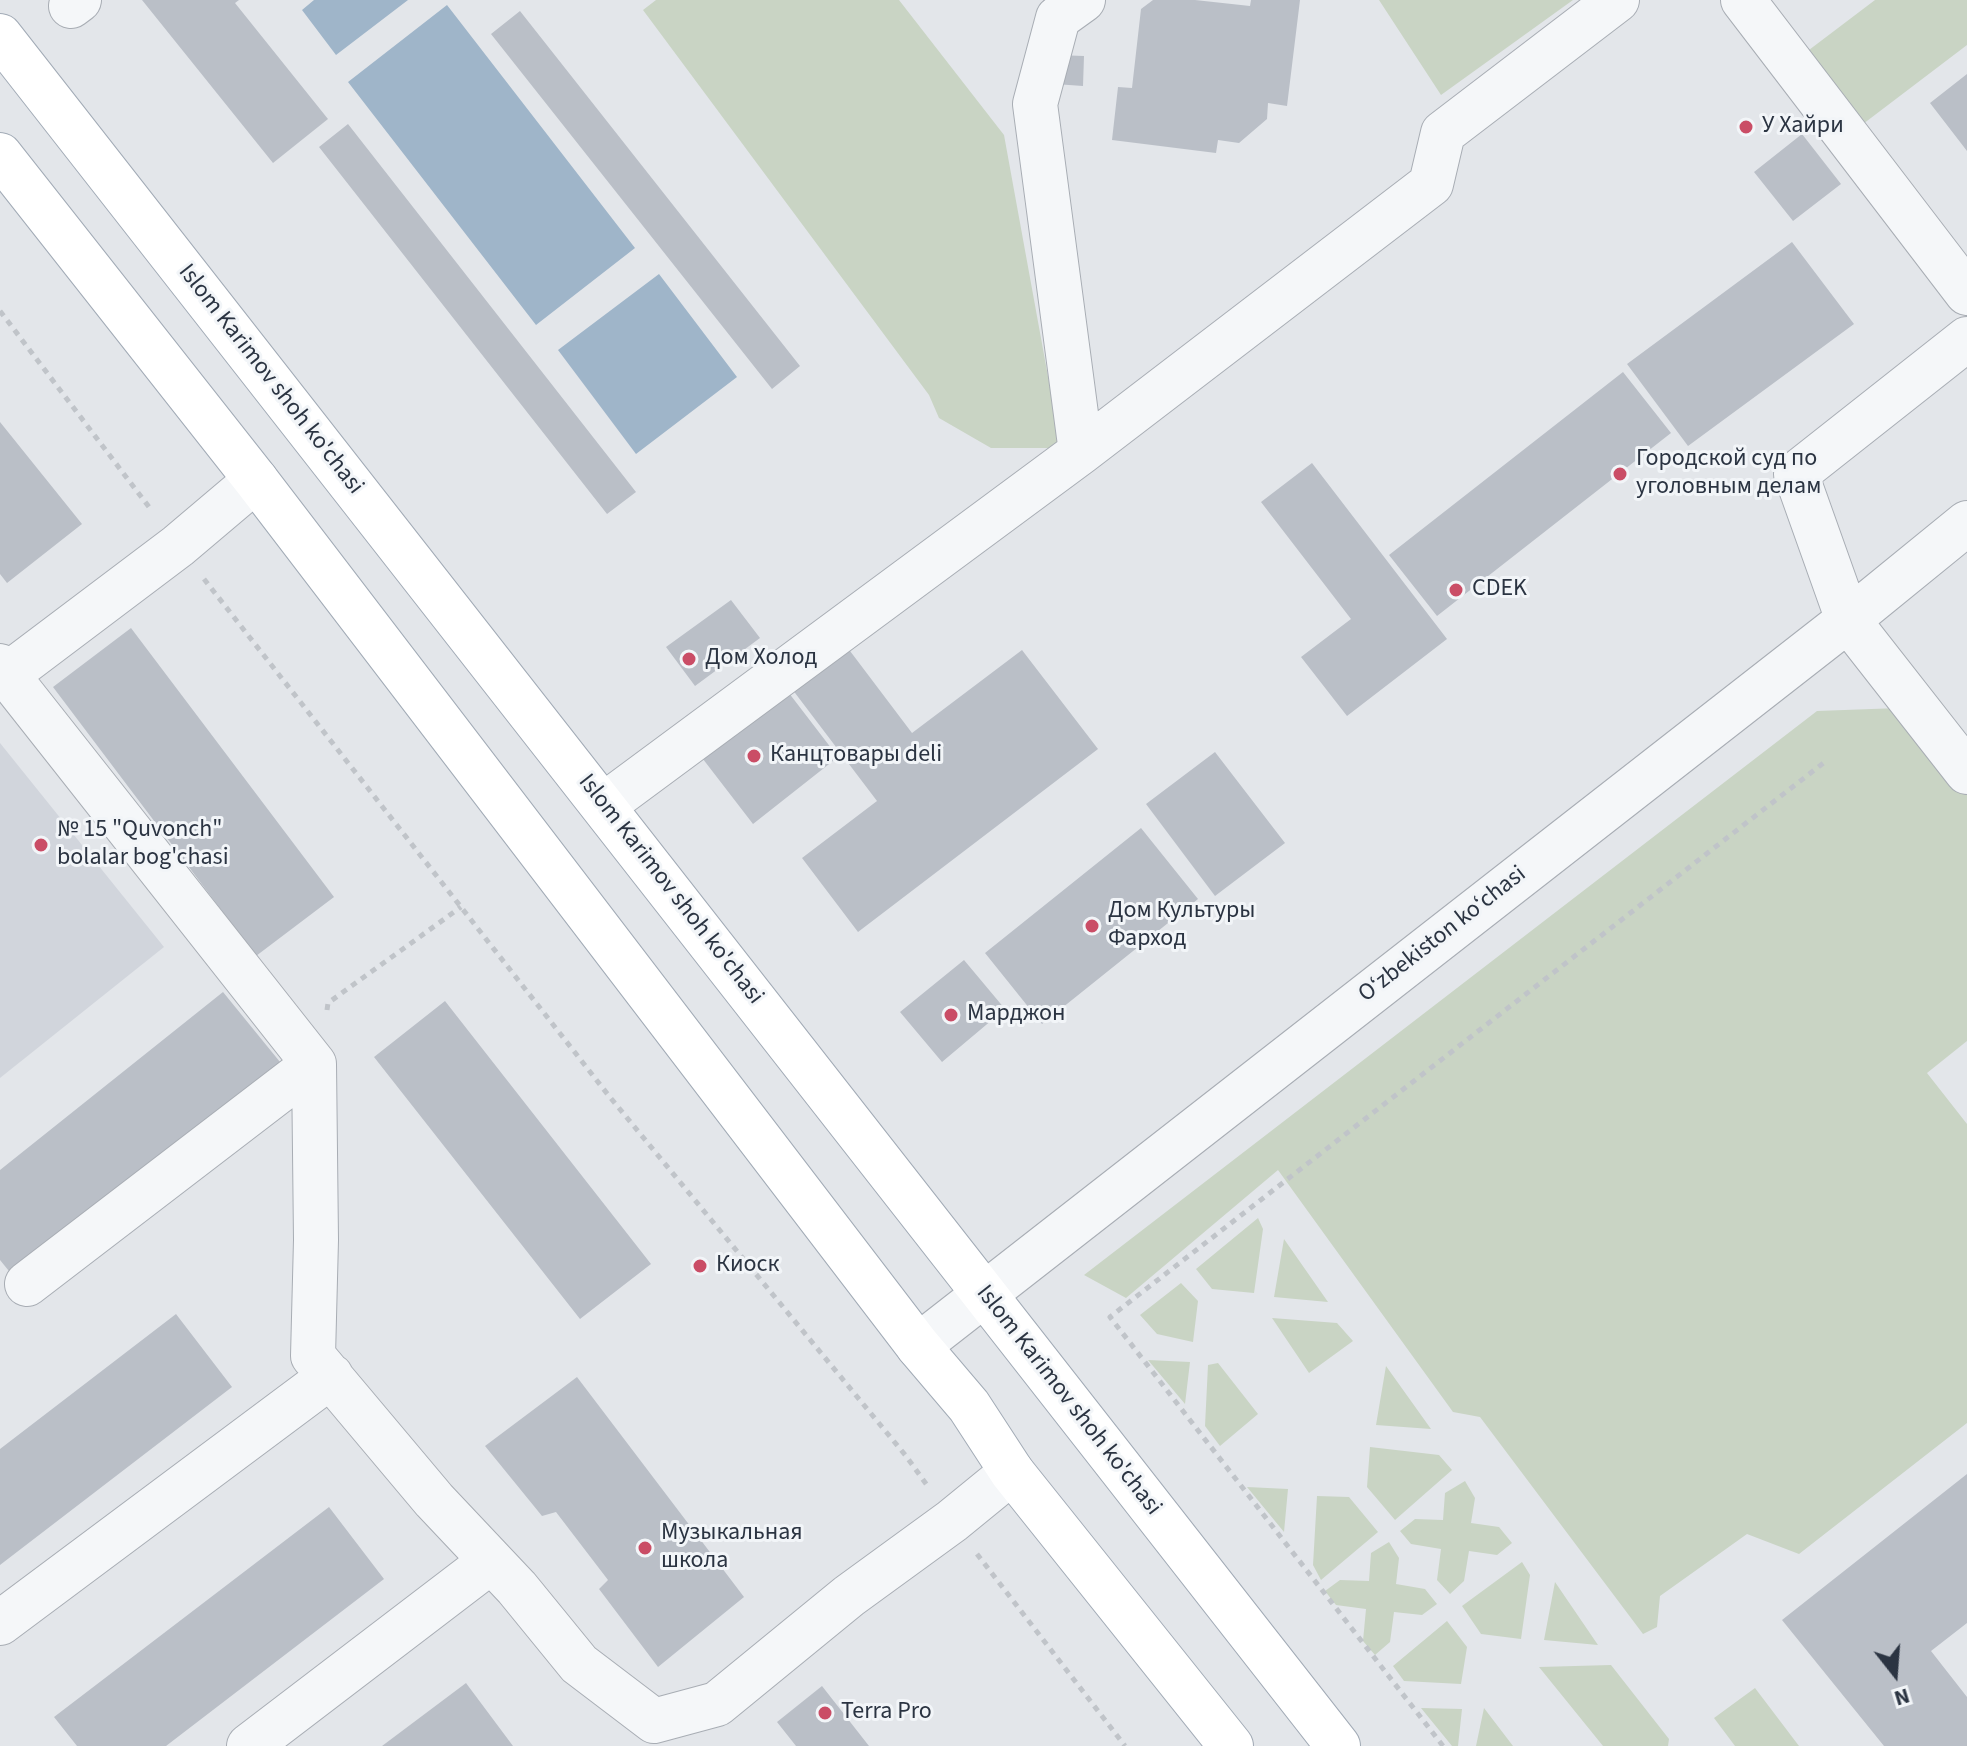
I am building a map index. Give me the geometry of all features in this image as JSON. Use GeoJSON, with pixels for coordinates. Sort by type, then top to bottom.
{"type":"FeatureCollection","features":[{"type":"Feature","properties":{"kind":"main road","name":"Islom Karimov shoh ko'chasi"},"geometry":{"type":"LineString","coordinates":[[0,36],[1338,1746]]}},
{"type":"Feature","properties":{"kind":"main road"},"geometry":{"type":"LineString","coordinates":[[0,155],[256,480],[918,1346],[969,1406],[1012,1472],[1231,1746]]}},
{"type":"Feature","properties":{"kind":"street"},"geometry":{"type":"LineString","coordinates":[[1081,452],[1035,104],[1058,18],[1083,0]]}},
{"type":"Feature","properties":{"kind":"street"},"geometry":{"type":"LineString","coordinates":[[604,805],[1081,452],[1431,184],[1443,133],[1617,0]]}},
{"type":"Feature","properties":{"kind":"street"},"geometry":{"type":"LineString","coordinates":[[1743,0],[1967,293]]}},
{"type":"Feature","properties":{"kind":"street"},"geometry":{"type":"LineString","coordinates":[[1967,339],[1796,474],[1848,620],[1967,772]]}},
{"type":"Feature","properties":{"kind":"street"},"geometry":{"type":"LineString","coordinates":[[256,480],[178,546],[3,670],[314,1064],[316,1240],[313,1356],[434,1500],[517,1588],[579,1664],[654,1721],[717,1704]]}},
{"type":"Feature","properties":{"kind":"street","name":"O‘zbekiston ko‘chasi"},"geometry":{"type":"LineString","coordinates":[[918,1346],[1848,620],[1967,523]]}},
{"type":"Feature","properties":{"kind":"street"},"geometry":{"type":"LineString","coordinates":[[27,1284],[314,1064]]}},
{"type":"Feature","properties":{"kind":"street"},"geometry":{"type":"LineString","coordinates":[[0,1623],[331,1376]]}},
{"type":"Feature","properties":{"kind":"street"},"geometry":{"type":"LineString","coordinates":[[662,1746],[849,1596],[952,1521],[1012,1472]]}},
{"type":"Feature","properties":{"kind":"street"},"geometry":{"type":"LineString","coordinates":[[249,1746],[490,1562]]}},
{"type":"Feature","properties":{"kind":"path"},"geometry":{"type":"LineString","coordinates":[[0,311],[178,546],[609,1096],[906,1456],[952,1521],[1125,1746]]}},
{"type":"Feature","properties":{"kind":"path"},"geometry":{"type":"LineString","coordinates":[[1443,1746],[1110,1317],[1826,761]]}},
{"type":"Feature","properties":{"kind":"path"},"geometry":{"type":"LineString","coordinates":[[314,1064],[328,1003],[461,907]]}},
{"type":"Feature","properties":{"kind":"shaded area","name":"№ 15 \"Quvonch\" bolalar bog'chasi"},"geometry":{"type":"Polygon","coordinates":[[[0,743],[164,947],[0,1078],[0,743]]]}},
{"type":"Feature","properties":{"kind":"green space"},"geometry":{"type":"Polygon","coordinates":[[[656,0],[899,0],[1004,135],[1061,448],[991,448],[939,418],[929,395],[643,10],[656,0]]]}},
{"type":"Feature","properties":{"kind":"green space"},"geometry":{"type":"Polygon","coordinates":[[[1379,0],[1573,0],[1441,95],[1379,0]]]}},
{"type":"Feature","properties":{"kind":"green space"},"geometry":{"type":"Polygon","coordinates":[[[1875,0],[1967,0],[1967,45],[1863,124],[1805,53],[1875,0]]]}},
{"type":"Feature","properties":{"kind":"green space"},"geometry":{"type":"Polygon","coordinates":[[[1899,708],[1967,795],[1967,1041],[1927,1073],[1967,1124],[1967,1423],[1799,1554],[1747,1534],[1660,1596],[1657,1627],[1643,1634],[1480,1417],[1453,1412],[1278,1170],[1126,1298],[1084,1275],[1817,711],[1899,708]]]}},
{"type":"Feature","properties":{"kind":"green space"},"geometry":{"type":"Polygon","coordinates":[[[1258,1218],[1263,1229],[1254,1293],[1212,1289],[1196,1269],[1258,1218]]]}},
{"type":"Feature","properties":{"kind":"green space"},"geometry":{"type":"Polygon","coordinates":[[[1284,1239],[1328,1302],[1274,1297],[1284,1239]]]}},
{"type":"Feature","properties":{"kind":"green space"},"geometry":{"type":"Polygon","coordinates":[[[1181,1283],[1198,1301],[1193,1342],[1157,1334],[1140,1315],[1181,1283]]]}},
{"type":"Feature","properties":{"kind":"green space"},"geometry":{"type":"Polygon","coordinates":[[[1272,1318],[1337,1323],[1353,1341],[1309,1373],[1272,1318]]]}},
{"type":"Feature","properties":{"kind":"green space"},"geometry":{"type":"Polygon","coordinates":[[[1148,1360],[1190,1362],[1185,1404],[1148,1360]]]}},
{"type":"Feature","properties":{"kind":"green space"},"geometry":{"type":"Polygon","coordinates":[[[1218,1363],[1258,1414],[1220,1446],[1205,1426],[1208,1365],[1218,1363]]]}},
{"type":"Feature","properties":{"kind":"green space"},"geometry":{"type":"Polygon","coordinates":[[[1386,1366],[1431,1429],[1376,1425],[1386,1366]]]}},
{"type":"Feature","properties":{"kind":"green space"},"geometry":{"type":"Polygon","coordinates":[[[1370,1447],[1439,1455],[1452,1470],[1395,1520],[1367,1487],[1370,1447]]]}},
{"type":"Feature","properties":{"kind":"green space"},"geometry":{"type":"Polygon","coordinates":[[[1465,1481],[1475,1498],[1471,1523],[1499,1527],[1512,1543],[1497,1555],[1469,1551],[1464,1581],[1450,1594],[1437,1580],[1441,1549],[1411,1544],[1400,1531],[1415,1519],[1443,1520],[1445,1493],[1465,1481]]]}},
{"type":"Feature","properties":{"kind":"green space"},"geometry":{"type":"Polygon","coordinates":[[[1247,1487],[1288,1489],[1284,1532],[1247,1487]]]}},
{"type":"Feature","properties":{"kind":"green space"},"geometry":{"type":"Polygon","coordinates":[[[1317,1496],[1349,1497],[1378,1532],[1321,1580],[1313,1565],[1317,1496]]]}},
{"type":"Feature","properties":{"kind":"green space"},"geometry":{"type":"Polygon","coordinates":[[[1389,1542],[1399,1558],[1396,1584],[1425,1589],[1437,1604],[1422,1615],[1394,1612],[1390,1642],[1375,1655],[1363,1641],[1366,1609],[1336,1605],[1325,1591],[1340,1580],[1369,1581],[1371,1553],[1389,1542]]]}},
{"type":"Feature","properties":{"kind":"green space"},"geometry":{"type":"Polygon","coordinates":[[[1522,1562],[1530,1575],[1521,1639],[1481,1634],[1462,1606],[1522,1562]]]}},
{"type":"Feature","properties":{"kind":"green space"},"geometry":{"type":"Polygon","coordinates":[[[1555,1582],[1598,1645],[1544,1640],[1555,1582]]]}},
{"type":"Feature","properties":{"kind":"green space"},"geometry":{"type":"Polygon","coordinates":[[[1447,1621],[1467,1647],[1461,1684],[1404,1681],[1393,1666],[1447,1621]]]}},
{"type":"Feature","properties":{"kind":"green space"},"geometry":{"type":"Polygon","coordinates":[[[1611,1665],[1669,1739],[1668,1746],[1603,1746],[1539,1667],[1611,1665]]]}},
{"type":"Feature","properties":{"kind":"green space"},"geometry":{"type":"Polygon","coordinates":[[[1755,1688],[1799,1746],[1735,1746],[1714,1718],[1755,1688]]]}},
{"type":"Feature","properties":{"kind":"green space"},"geometry":{"type":"Polygon","coordinates":[[[1421,1708],[1462,1709],[1458,1746],[1452,1746],[1421,1708]]]}},
{"type":"Feature","properties":{"kind":"green space"},"geometry":{"type":"Polygon","coordinates":[[[1484,1708],[1513,1746],[1476,1746],[1484,1708]]]}},
{"type":"Feature","properties":{"kind":"water"},"geometry":{"type":"Polygon","coordinates":[[[314,0],[408,0],[336,55],[302,10],[314,0]]]}},
{"type":"Feature","properties":{"kind":"water"},"geometry":{"type":"Polygon","coordinates":[[[447,5],[635,248],[536,325],[348,82],[447,5]]]}},
{"type":"Feature","properties":{"kind":"water"},"geometry":{"type":"Polygon","coordinates":[[[659,274],[737,377],[636,454],[558,350],[659,274]]]}},
{"type":"Feature","properties":{"kind":"building"},"geometry":{"type":"Polygon","coordinates":[[[142,0],[239,0],[235,3],[328,119],[273,163],[142,0]]]}},
{"type":"Feature","properties":{"kind":"building"},"geometry":{"type":"Polygon","coordinates":[[[1153,0],[1195,0],[1250,6],[1251,0],[1300,0],[1287,106],[1268,103],[1267,119],[1239,143],[1218,140],[1216,153],[1112,140],[1118,87],[1132,88],[1141,9],[1153,0]]]}},
{"type":"Feature","properties":{"kind":"building"},"geometry":{"type":"Polygon","coordinates":[[[520,11],[800,366],[772,389],[491,34],[520,11]]]}},
{"type":"Feature","properties":{"kind":"building"},"geometry":{"type":"Polygon","coordinates":[[[1056,55],[1084,56],[1083,86],[1055,84],[1056,55]]]}},
{"type":"Feature","properties":{"kind":"building"},"geometry":{"type":"Polygon","coordinates":[[[1967,74],[1967,151],[1930,103],[1967,74]]]}},
{"type":"Feature","properties":{"kind":"building"},"geometry":{"type":"Polygon","coordinates":[[[348,124],[636,492],[607,514],[319,147],[348,124]]]}},
{"type":"Feature","properties":{"kind":"building"},"geometry":{"type":"Polygon","coordinates":[[[1802,134],[1841,184],[1793,221],[1754,172],[1802,134]]]}},
{"type":"Feature","properties":{"kind":"building"},"geometry":{"type":"Polygon","coordinates":[[[1792,242],[1854,324],[1688,446],[1627,364],[1792,242]]]}},
{"type":"Feature","properties":{"kind":"building"},"geometry":{"type":"Polygon","coordinates":[[[1623,372],[1671,433],[1437,616],[1389,555],[1623,372]]]}},
{"type":"Feature","properties":{"kind":"building"},"geometry":{"type":"Polygon","coordinates":[[[0,422],[82,524],[7,583],[0,574],[0,422]]]}},
{"type":"Feature","properties":{"kind":"building"},"geometry":{"type":"Polygon","coordinates":[[[1312,463],[1447,639],[1347,716],[1301,657],[1351,619],[1261,502],[1312,463]]]}},
{"type":"Feature","properties":{"kind":"building"},"geometry":{"type":"Polygon","coordinates":[[[731,600],[760,638],[695,686],[666,647],[731,600]]]}},
{"type":"Feature","properties":{"kind":"building"},"geometry":{"type":"Polygon","coordinates":[[[131,628],[334,897],[256,956],[53,687],[131,628]]]}},
{"type":"Feature","properties":{"kind":"building"},"geometry":{"type":"Polygon","coordinates":[[[844,643],[912,733],[1022,650],[1098,749],[858,932],[802,858],[877,801],[789,685],[844,643]]]}},
{"type":"Feature","properties":{"kind":"building"},"geometry":{"type":"Polygon","coordinates":[[[782,684],[838,757],[753,824],[696,750],[782,684]]]}},
{"type":"Feature","properties":{"kind":"building"},"geometry":{"type":"Polygon","coordinates":[[[1215,752],[1285,843],[1215,896],[1146,804],[1215,752]]]}},
{"type":"Feature","properties":{"kind":"building","name":"Дом Культуры Фарход"},"geometry":{"type":"Polygon","coordinates":[[[1141,828],[1198,899],[1042,1024],[985,953],[1141,828]]]}},
{"type":"Feature","properties":{"kind":"building"},"geometry":{"type":"Polygon","coordinates":[[[964,960],[1005,1009],[942,1062],[900,1012],[964,960]]]}},
{"type":"Feature","properties":{"kind":"building"},"geometry":{"type":"Polygon","coordinates":[[[223,992],[280,1062],[13,1276],[0,1260],[0,1170],[223,992]]]}},
{"type":"Feature","properties":{"kind":"building"},"geometry":{"type":"Polygon","coordinates":[[[445,1001],[651,1264],[580,1319],[374,1057],[445,1001]]]}},
{"type":"Feature","properties":{"kind":"building"},"geometry":{"type":"Polygon","coordinates":[[[176,1314],[232,1387],[0,1565],[0,1449],[176,1314]]]}},
{"type":"Feature","properties":{"kind":"building","name":"Музыкальная школа"},"geometry":{"type":"Polygon","coordinates":[[[577,1377],[744,1597],[658,1667],[599,1589],[608,1580],[556,1512],[542,1516],[485,1446],[577,1377]]]}},
{"type":"Feature","properties":{"kind":"building"},"geometry":{"type":"Polygon","coordinates":[[[1967,1474],[1967,1623],[1931,1651],[1967,1697],[1967,1746],[1884,1746],[1782,1620],[1967,1474]]]}},
{"type":"Feature","properties":{"kind":"building"},"geometry":{"type":"Polygon","coordinates":[[[329,1507],[384,1579],[166,1746],[77,1746],[54,1717],[329,1507]]]}},
{"type":"Feature","properties":{"kind":"building"},"geometry":{"type":"Polygon","coordinates":[[[466,1683],[513,1746],[382,1746],[466,1683]]]}},
{"type":"Feature","properties":{"kind":"building"},"geometry":{"type":"Polygon","coordinates":[[[822,1686],[869,1746],[796,1746],[777,1722],[822,1686]]]}},
{"type":"Feature","properties":{"kind":"place","name":"У Хайри"},"geometry":{"type":"Point","coordinates":[1746,127]}},
{"type":"Feature","properties":{"kind":"place","name":"Городской суд по уголовным делам"},"geometry":{"type":"Point","coordinates":[1620,474]}},
{"type":"Feature","properties":{"kind":"place","name":"CDEK"},"geometry":{"type":"Point","coordinates":[1456,590]}},
{"type":"Feature","properties":{"kind":"place","name":"Дом Холод"},"geometry":{"type":"Point","coordinates":[689,659]}},
{"type":"Feature","properties":{"kind":"place","name":"Канцтовары deli"},"geometry":{"type":"Point","coordinates":[754,756]}},
{"type":"Feature","properties":{"kind":"place","name":"№ 15 \"Quvonch\" bolalar bog'chasi"},"geometry":{"type":"Point","coordinates":[41,845]}},
{"type":"Feature","properties":{"kind":"place","name":"Дом Культуры Фарход"},"geometry":{"type":"Point","coordinates":[1092,926]}},
{"type":"Feature","properties":{"kind":"place","name":"Марджон"},"geometry":{"type":"Point","coordinates":[951,1015]}},
{"type":"Feature","properties":{"kind":"place","name":"Киоск"},"geometry":{"type":"Point","coordinates":[700,1266]}},
{"type":"Feature","properties":{"kind":"place","name":"Музыкальная школа"},"geometry":{"type":"Point","coordinates":[645,1548]}},
{"type":"Feature","properties":{"kind":"place","name":"Terra Pro"},"geometry":{"type":"Point","coordinates":[825,1713]}}]}
